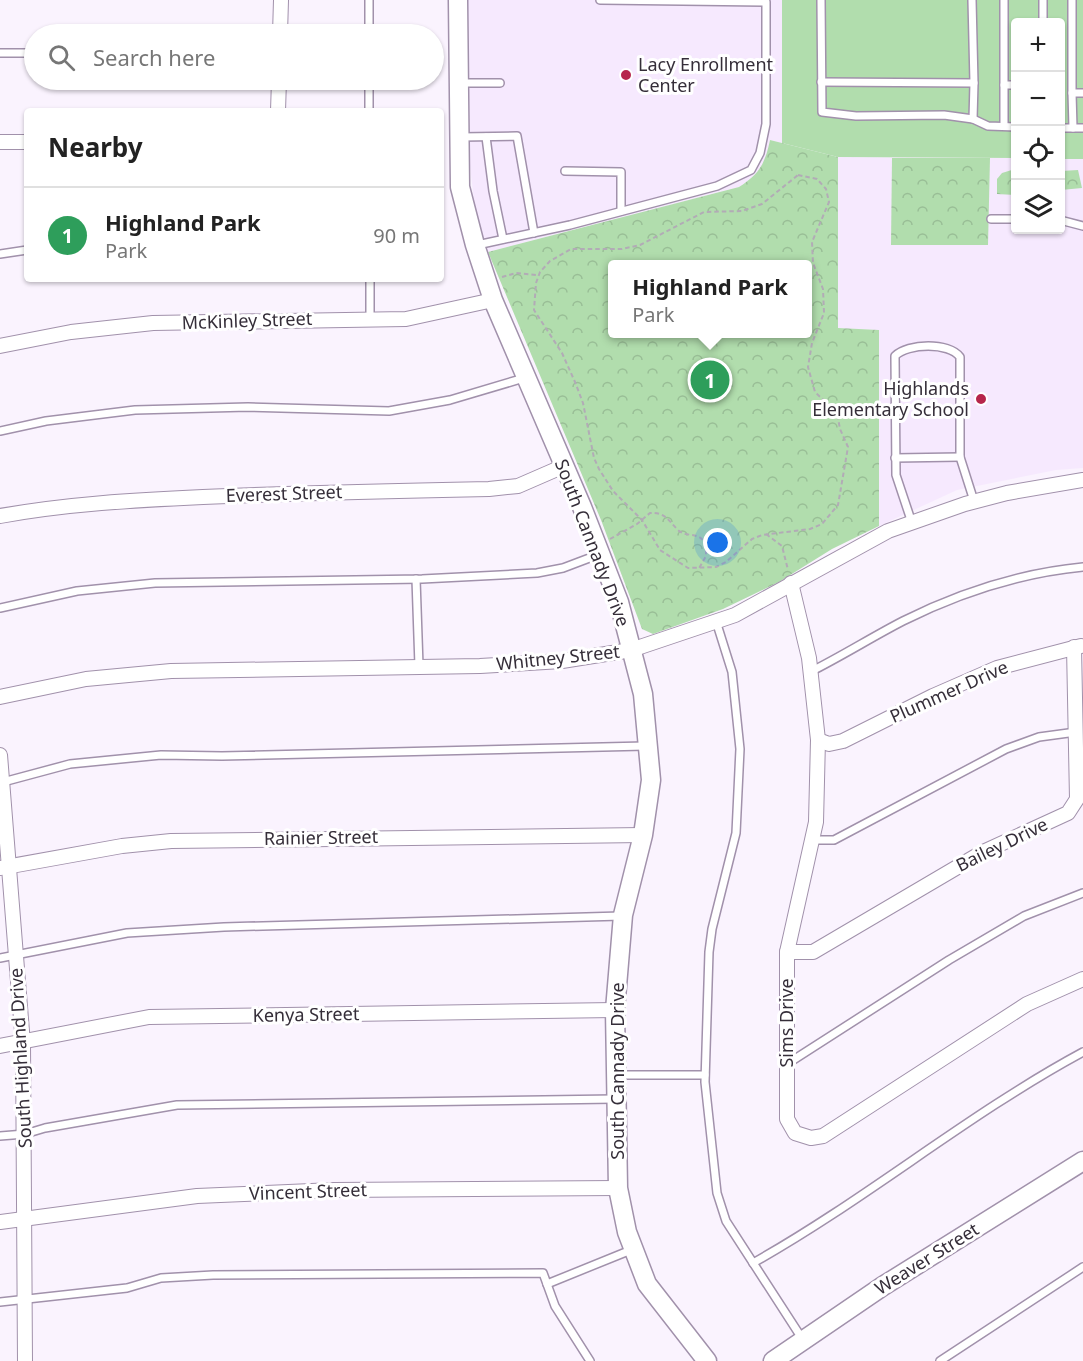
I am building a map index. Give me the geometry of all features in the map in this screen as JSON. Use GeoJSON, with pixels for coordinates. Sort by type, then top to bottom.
{"type":"FeatureCollection","features":[{"type":"Feature","properties":{"kind":"street"},"geometry":{"type":"LineString","coordinates":[[280,24],[281,0]]}},
{"type":"Feature","properties":{"kind":"street","name":"South Cannady Drive"},"geometry":{"type":"LineString","coordinates":[[458,0],[460,187],[475,245],[493,300],[564,466],[605,546],[644,694],[651,780],[643,835],[623,915],[615,1010],[618,1188],[634,1249],[647,1284],[707,1361]]}},
{"type":"Feature","properties":{"kind":"street"},"geometry":{"type":"LineString","coordinates":[[278,108],[279,90]]}},
{"type":"Feature","properties":{"kind":"street"},"geometry":{"type":"LineString","coordinates":[[0,142],[24,142]]}},
{"type":"Feature","properties":{"kind":"street","name":"McKinley Street"},"geometry":{"type":"LineString","coordinates":[[0,346],[71,332],[153,323],[406,319],[493,300]]}},
{"type":"Feature","properties":{"kind":"street","name":"Everest Street"},"geometry":{"type":"LineString","coordinates":[[0,516],[77,505],[164,499],[316,492],[489,489],[518,486],[564,466]]}},
{"type":"Feature","properties":{"kind":"street","name":"Whitney Street"},"geometry":{"type":"LineString","coordinates":[[0,697],[86,679],[171,671],[562,661],[631,650],[735,615],[790,577],[888,531],[974,501],[1083,480]]}},
{"type":"Feature","properties":{"kind":"street","name":"Sims Drive"},"geometry":{"type":"LineString","coordinates":[[790,577],[810,672],[818,740],[816,822],[787,952],[787,1064],[790,1125],[795,1133],[811,1138],[823,1136],[1027,1004],[1083,979]]}},
{"type":"Feature","properties":{"kind":"street","name":"Bailey Drive"},"geometry":{"type":"LineString","coordinates":[[787,952],[813,952],[983,852],[1068,813],[1077,799],[1076,732],[1079,646]]}},
{"type":"Feature","properties":{"kind":"street","name":"Plummer Drive"},"geometry":{"type":"LineString","coordinates":[[818,740],[829,744],[843,741],[933,696],[997,668],[1079,646]]}},
{"type":"Feature","properties":{"kind":"street","name":"South Highland Drive"},"geometry":{"type":"LineString","coordinates":[[0,755],[4,867],[16,953],[23,1044],[26,1220],[25,1361]]}},
{"type":"Feature","properties":{"kind":"street","name":"Rainier Street"},"geometry":{"type":"LineString","coordinates":[[4,867],[122,846],[171,841],[643,835]]}},
{"type":"Feature","properties":{"kind":"street","name":"Kenya Street"},"geometry":{"type":"LineString","coordinates":[[0,1046],[23,1044],[149,1017],[615,1010]]}},
{"type":"Feature","properties":{"kind":"street","name":"Weaver Street"},"geometry":{"type":"LineString","coordinates":[[773,1361],[883,1286],[1083,1161]]}},
{"type":"Feature","properties":{"kind":"street","name":"Vincent Street"},"geometry":{"type":"LineString","coordinates":[[0,1222],[197,1196],[334,1190],[618,1188]]}},
{"type":"Feature","properties":{"kind":"lane"},"geometry":{"type":"LineString","coordinates":[[369,0],[369,24]]}},
{"type":"Feature","properties":{"kind":"lane"},"geometry":{"type":"LineString","coordinates":[[475,245],[534,233],[717,186],[751,170],[760,153],[766,124],[766,1],[600,0]]}},
{"type":"Feature","properties":{"kind":"lane"},"geometry":{"type":"LineString","coordinates":[[821,0],[822,112],[856,116],[944,115],[973,119],[988,126],[1011,127]]}},
{"type":"Feature","properties":{"kind":"lane"},"geometry":{"type":"LineString","coordinates":[[972,0],[973,119]]}},
{"type":"Feature","properties":{"kind":"lane"},"geometry":{"type":"LineString","coordinates":[[1004,0],[1004,126]]}},
{"type":"Feature","properties":{"kind":"lane"},"geometry":{"type":"LineString","coordinates":[[1043,0],[1043,18]]}},
{"type":"Feature","properties":{"kind":"lane"},"geometry":{"type":"LineString","coordinates":[[1072,0],[1073,128]]}},
{"type":"Feature","properties":{"kind":"lane"},"geometry":{"type":"LineString","coordinates":[[0,53],[24,53]]}},
{"type":"Feature","properties":{"kind":"lane"},"geometry":{"type":"LineString","coordinates":[[821,82],[974,83]]}},
{"type":"Feature","properties":{"kind":"lane"},"geometry":{"type":"LineString","coordinates":[[459,83],[500,83]]}},
{"type":"Feature","properties":{"kind":"lane"},"geometry":{"type":"LineString","coordinates":[[1004,85],[1011,85]]}},
{"type":"Feature","properties":{"kind":"lane"},"geometry":{"type":"LineString","coordinates":[[369,90],[369,108]]}},
{"type":"Feature","properties":{"kind":"lane"},"geometry":{"type":"LineString","coordinates":[[1072,93],[1083,93]]}},
{"type":"Feature","properties":{"kind":"lane"},"geometry":{"type":"LineString","coordinates":[[1065,128],[1083,128]]}},
{"type":"Feature","properties":{"kind":"lane"},"geometry":{"type":"LineString","coordinates":[[486,136],[503,239]]}},
{"type":"Feature","properties":{"kind":"lane"},"geometry":{"type":"LineString","coordinates":[[459,137],[517,136],[534,233]]}},
{"type":"Feature","properties":{"kind":"lane"},"geometry":{"type":"LineString","coordinates":[[565,171],[621,172],[621,211]]}},
{"type":"Feature","properties":{"kind":"lane"},"geometry":{"type":"LineString","coordinates":[[991,219],[1011,219]]}},
{"type":"Feature","properties":{"kind":"lane"},"geometry":{"type":"LineString","coordinates":[[1065,221],[1083,226]]}},
{"type":"Feature","properties":{"kind":"lane"},"geometry":{"type":"LineString","coordinates":[[0,255],[24,251]]}},
{"type":"Feature","properties":{"kind":"lane"},"geometry":{"type":"LineString","coordinates":[[370,282],[370,318]]}},
{"type":"Feature","properties":{"kind":"lane"},"geometry":{"type":"LineString","coordinates":[[912,523],[896,475],[895,458],[895,356],[906,348],[936,347],[955,350],[960,357],[960,457],[974,501]]}},
{"type":"Feature","properties":{"kind":"lane"},"geometry":{"type":"LineString","coordinates":[[0,431],[46,421],[135,410],[248,407],[388,411],[450,400],[526,377]]}},
{"type":"Feature","properties":{"kind":"lane"},"geometry":{"type":"LineString","coordinates":[[895,458],[960,457]]}},
{"type":"Feature","properties":{"kind":"lane"},"geometry":{"type":"LineString","coordinates":[[0,608],[77,591],[155,583],[416,579],[537,573],[563,568],[605,546]]}},
{"type":"Feature","properties":{"kind":"lane"},"geometry":{"type":"LineString","coordinates":[[810,672],[903,621],[957,597],[1056,569],[1083,567]]}},
{"type":"Feature","properties":{"kind":"lane"},"geometry":{"type":"LineString","coordinates":[[416,579],[419,666]]}},
{"type":"Feature","properties":{"kind":"lane"},"geometry":{"type":"LineString","coordinates":[[716,621],[732,672],[740,748],[736,833],[712,928],[709,952],[705,1075],[717,1193],[726,1221],[803,1341]]}},
{"type":"Feature","properties":{"kind":"lane"},"geometry":{"type":"LineString","coordinates":[[812,840],[834,840],[1005,749],[1039,736],[1076,732]]}},
{"type":"Feature","properties":{"kind":"lane"},"geometry":{"type":"LineString","coordinates":[[1,783],[70,764],[161,755],[222,756],[648,746]]}},
{"type":"Feature","properties":{"kind":"lane"},"geometry":{"type":"LineString","coordinates":[[787,1064],[949,960],[1024,916],[1083,893]]}},
{"type":"Feature","properties":{"kind":"lane"},"geometry":{"type":"LineString","coordinates":[[0,958],[16,953],[127,933],[213,928],[623,915]]}},
{"type":"Feature","properties":{"kind":"lane"},"geometry":{"type":"LineString","coordinates":[[753,1263],[798,1238],[1005,1098],[1083,1052]]}},
{"type":"Feature","properties":{"kind":"lane"},"geometry":{"type":"LineString","coordinates":[[616,1075],[705,1075]]}},
{"type":"Feature","properties":{"kind":"lane"},"geometry":{"type":"LineString","coordinates":[[0,1136],[25,1134],[45,1128],[177,1105],[616,1099]]}},
{"type":"Feature","properties":{"kind":"lane"},"geometry":{"type":"LineString","coordinates":[[548,1284],[634,1249]]}},
{"type":"Feature","properties":{"kind":"lane"},"geometry":{"type":"LineString","coordinates":[[940,1361],[1083,1267]]}},
{"type":"Feature","properties":{"kind":"lane"},"geometry":{"type":"LineString","coordinates":[[0,1302],[126,1288],[161,1278],[213,1275],[543,1273],[555,1306],[590,1361]]}},
{"type":"Feature","properties":{"kind":"path"},"geometry":{"type":"LineString","coordinates":[[798,175],[812,177],[822,183],[828,195],[828,208],[814,233],[811,253],[823,289],[824,313],[812,343],[808,367],[815,392],[837,413],[840,429],[848,447],[848,458],[841,477],[838,505],[822,524],[810,529],[766,534],[752,539],[726,562],[716,567],[698,570],[680,565],[660,550],[642,520],[613,491],[594,458],[583,403],[575,382],[562,353],[534,309],[533,299],[538,276],[549,261],[571,249],[622,249],[640,245],[704,212],[742,211],[762,204],[798,175]]}},
{"type":"Feature","properties":{"kind":"path"},"geometry":{"type":"LineString","coordinates":[[499,278],[516,273],[538,276]]}},
{"type":"Feature","properties":{"kind":"path"},"geometry":{"type":"LineString","coordinates":[[605,546],[650,513],[659,514],[668,518],[680,532],[699,537],[705,545],[706,556],[698,570]]}},
{"type":"Feature","properties":{"kind":"path"},"geometry":{"type":"LineString","coordinates":[[766,534],[782,546],[790,577]]}},
{"type":"Feature","properties":{"kind":"shaded area","name":"Lacy Enrollment Center"},"geometry":{"type":"Polygon","coordinates":[[[468,0],[782,0],[782,143],[770,140],[766,161],[757,175],[739,187],[488,252],[475,209],[470,166],[468,0]]]}},
{"type":"Feature","properties":{"kind":"shaded area","name":"Highlands Elementary School"},"geometry":{"type":"Polygon","coordinates":[[[838,157],[1011,158],[1011,234],[1065,234],[1065,159],[1083,159],[1083,468],[1056,470],[957,490],[879,526],[879,330],[838,329],[838,157]]]}},
{"type":"Feature","properties":{"kind":"green space"},"geometry":{"type":"Polygon","coordinates":[[[782,0],[1083,0],[1083,159],[1065,159],[1065,18],[1011,18],[1011,158],[838,157],[782,143],[782,0]]]}},
{"type":"Feature","properties":{"kind":"green space"},"geometry":{"type":"Polygon","coordinates":[[[770,140],[838,157],[838,328],[879,330],[879,526],[832,549],[779,582],[723,609],[653,634],[642,629],[601,520],[488,252],[739,187],[752,178],[763,162],[770,140]]]}},
{"type":"Feature","properties":{"kind":"green space"},"geometry":{"type":"Polygon","coordinates":[[[892,158],[990,158],[988,245],[891,245],[892,158]]]}},
{"type":"Feature","properties":{"kind":"green space"},"geometry":{"type":"Polygon","coordinates":[[[1011,170],[1011,195],[997,194],[997,179],[1002,173],[1011,170]]]}},
{"type":"Feature","properties":{"kind":"green space"},"geometry":{"type":"Polygon","coordinates":[[[1078,170],[1082,188],[1065,190],[1065,171],[1078,170]]]}},
{"type":"Feature","properties":{"kind":"place","name":"Lacy Enrollment Center"},"geometry":{"type":"Point","coordinates":[626,75]}},
{"type":"Feature","properties":{"kind":"place","name":"Highland Park"},"geometry":{"type":"Point","coordinates":[710,380]}},
{"type":"Feature","properties":{"kind":"place","name":"Highlands Elementary School"},"geometry":{"type":"Point","coordinates":[981,399]}}]}
